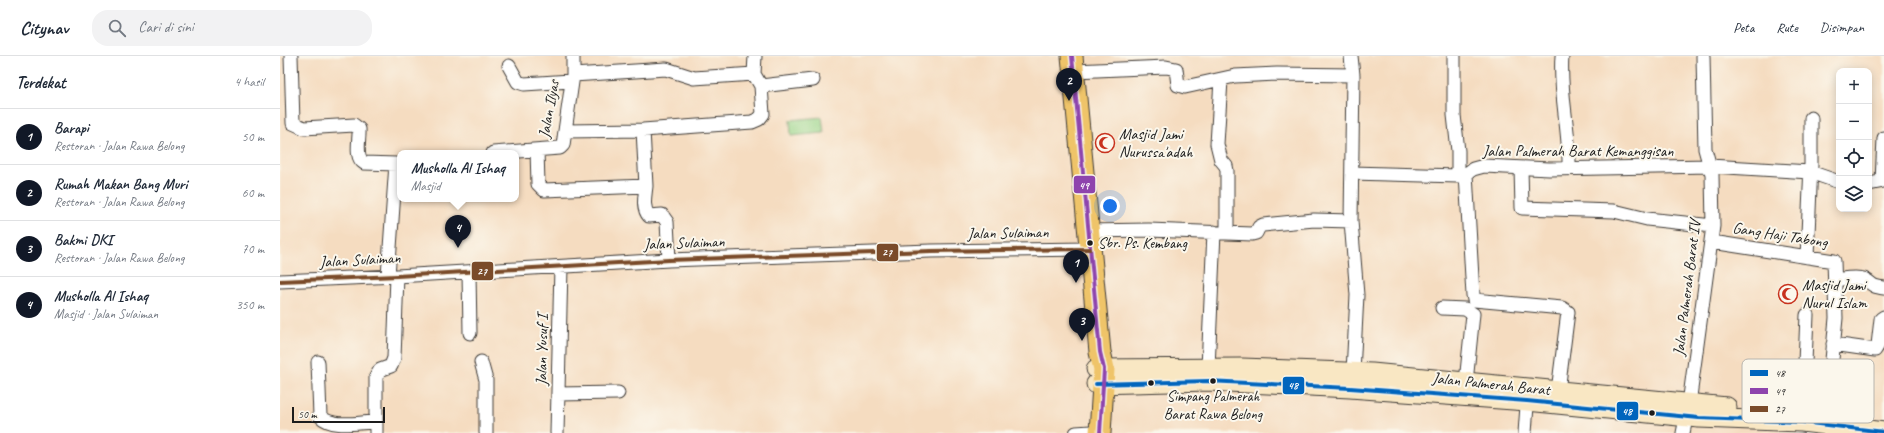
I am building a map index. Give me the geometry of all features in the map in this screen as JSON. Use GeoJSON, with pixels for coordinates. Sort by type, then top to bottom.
{"type":"FeatureCollection","features":[{"type":"Feature","properties":{"kind":"main road"},"geometry":{"type":"LineString","coordinates":[[1073,63],[1100,372],[1090,433]]}},
{"type":"Feature","properties":{"kind":"main road","name":"Jalan Palmerah Barat"},"geometry":{"type":"LineString","coordinates":[[1100,372],[1208,368],[1352,372],[1466,382],[1528,395]]}},
{"type":"Feature","properties":{"kind":"main road","name":"Jalan Palmerah Barat"},"geometry":{"type":"LineString","coordinates":[[1100,372],[1208,380],[1557,397],[1686,418],[1742,420]]}},
{"type":"Feature","properties":{"kind":"main road","name":"Jalan Palmerah Barat"},"geometry":{"type":"LineString","coordinates":[[1686,418],[1742,414]]}},
{"type":"Feature","properties":{"kind":"main road","name":"Jalan Palmerah Barat"},"geometry":{"type":"LineString","coordinates":[[1874,418],[1884,419]]}},
{"type":"Feature","properties":{"kind":"main road","name":"Jalan Palmerah Barat"},"geometry":{"type":"LineString","coordinates":[[1810,423],[1884,432]]}},
{"type":"Feature","properties":{"kind":"street"},"geometry":{"type":"LineString","coordinates":[[291,56],[294,123],[304,128],[354,125],[359,129],[358,156],[360,161],[364,163],[397,164]]}},
{"type":"Feature","properties":{"kind":"street","name":"Jalan Ilyas"},"geometry":{"type":"LineString","coordinates":[[519,151],[560,148],[563,146],[572,78],[573,56]]}},
{"type":"Feature","properties":{"kind":"street"},"geometry":{"type":"LineString","coordinates":[[565,131],[643,130],[752,122],[759,119],[763,114],[761,86],[754,74],[755,56]]}},
{"type":"Feature","properties":{"kind":"street"},"geometry":{"type":"LineString","coordinates":[[1351,56],[1353,75],[1352,221],[1357,295],[1352,372]]}},
{"type":"Feature","properties":{"kind":"street"},"geometry":{"type":"LineString","coordinates":[[1454,56],[1454,115],[1462,175],[1474,300],[1562,308],[1568,312],[1557,397]]}},
{"type":"Feature","properties":{"kind":"street"},"geometry":{"type":"LineString","coordinates":[[1562,56],[1560,73],[1570,145],[1569,168]]}},
{"type":"Feature","properties":{"kind":"street","name":"Jalan Palmerah Barat IV"},"geometry":{"type":"LineString","coordinates":[[1686,418],[1712,242],[1713,226],[1713,183],[1705,149],[1703,56]]}},
{"type":"Feature","properties":{"kind":"street"},"geometry":{"type":"LineString","coordinates":[[1073,63],[1166,67],[1176,69],[1178,85],[1185,87],[1235,76],[1277,74],[1353,75]]}},
{"type":"Feature","properties":{"kind":"street"},"geometry":{"type":"LineString","coordinates":[[509,66],[518,82],[524,84],[666,69],[694,78],[754,74]]}},
{"type":"Feature","properties":{"kind":"street"},"geometry":{"type":"LineString","coordinates":[[761,86],[813,80]]}},
{"type":"Feature","properties":{"kind":"street"},"geometry":{"type":"LineString","coordinates":[[1208,368],[1228,171],[1219,156],[1217,144],[1221,80]]}},
{"type":"Feature","properties":{"kind":"street"},"geometry":{"type":"LineString","coordinates":[[1807,257],[1811,165],[1811,118]]}},
{"type":"Feature","properties":{"kind":"street"},"geometry":{"type":"LineString","coordinates":[[643,130],[646,186],[644,209],[649,216],[662,215],[667,222],[669,260]]}},
{"type":"Feature","properties":{"kind":"street"},"geometry":{"type":"LineString","coordinates":[[1878,182],[1884,138]]}},
{"type":"Feature","properties":{"kind":"street"},"geometry":{"type":"LineString","coordinates":[[537,150],[538,184],[544,190],[646,186]]}},
{"type":"Feature","properties":{"kind":"street","name":"Jalan Palmerah Barat Kemanggisan"},"geometry":{"type":"LineString","coordinates":[[1352,173],[1462,175],[1473,169],[1484,166],[1521,168],[1710,166],[1810,172],[1836,181]]}},
{"type":"Feature","properties":{"kind":"street"},"geometry":{"type":"LineString","coordinates":[[1521,168],[1522,208],[1614,211],[1647,219],[1713,226]]}},
{"type":"Feature","properties":{"kind":"street"},"geometry":{"type":"LineString","coordinates":[[318,362],[320,416],[332,423],[376,427],[377,373],[380,370],[391,366],[394,358],[392,276],[397,183]]}},
{"type":"Feature","properties":{"kind":"street","name":"Jalan Sulaiman"},"geometry":{"type":"LineString","coordinates":[[280,281],[469,272],[669,260],[931,251],[1089,240],[1149,230],[1255,234],[1261,225],[1314,220],[1352,221]]}},
{"type":"Feature","properties":{"kind":"street","name":"Gang Haji Tabong"},"geometry":{"type":"LineString","coordinates":[[1712,242],[1834,261],[1836,318],[1832,359]]}},
{"type":"Feature","properties":{"kind":"street","name":"Jalan Yusuf I"},"geometry":{"type":"LineString","coordinates":[[557,433],[561,267]]}},
{"type":"Feature","properties":{"kind":"street"},"geometry":{"type":"LineString","coordinates":[[469,272],[470,333]]}},
{"type":"Feature","properties":{"kind":"street"},"geometry":{"type":"LineString","coordinates":[[1835,280],[1856,278],[1864,279],[1872,286],[1884,288]]}},
{"type":"Feature","properties":{"kind":"street"},"geometry":{"type":"LineString","coordinates":[[1442,308],[1465,310],[1473,314],[1466,382]]}},
{"type":"Feature","properties":{"kind":"street"},"geometry":{"type":"LineString","coordinates":[[1805,359],[1807,315]]}},
{"type":"Feature","properties":{"kind":"street"},"geometry":{"type":"LineString","coordinates":[[1833,344],[1875,350],[1878,345],[1881,319],[1884,317]]}},
{"type":"Feature","properties":{"kind":"street"},"geometry":{"type":"LineString","coordinates":[[481,362],[486,380],[486,433]]}},
{"type":"Feature","properties":{"kind":"street"},"geometry":{"type":"LineString","coordinates":[[558,394],[618,393]]}},
{"type":"Feature","properties":{"kind":"street"},"geometry":{"type":"LineString","coordinates":[[1525,433],[1528,395]]}},
{"type":"Feature","properties":{"kind":"green space"},"geometry":{"type":"Polygon","coordinates":[[[822,117],[824,133],[791,136],[790,120],[822,117]]]}},
{"type":"Feature","properties":{"kind":"transit line","name":"49"},"geometry":{"type":"LineString","coordinates":[[1072,56],[1100,352],[1104,369],[1100,433]]}},
{"type":"Feature","properties":{"kind":"transit line","name":"27"},"geometry":{"type":"LineString","coordinates":[[280,281],[397,276],[669,260],[931,251],[1090,249]]}},
{"type":"Feature","properties":{"kind":"transit line","name":"48"},"geometry":{"type":"LineString","coordinates":[[1096,384],[1208,381],[1350,388],[1527,401],[1699,418],[1742,420]]}},
{"type":"Feature","properties":{"kind":"transit line","name":"48"},"geometry":{"type":"LineString","coordinates":[[1810,423],[1884,432]]}},
{"type":"Feature","properties":{"kind":"place","name":"Rumah Makan Bang Muri"},"geometry":{"type":"Point","coordinates":[1069,101]}},
{"type":"Feature","properties":{"kind":"place","name":"Masjid Jami Nurussa'adah"},"geometry":{"type":"Point","coordinates":[1105,143]}},
{"type":"Feature","properties":{"kind":"place","name":"Sbr. Ps. Kembang"},"geometry":{"type":"Point","coordinates":[1090,243]}},
{"type":"Feature","properties":{"kind":"place","name":"Musholla Al Ishaq"},"geometry":{"type":"Point","coordinates":[458,248]}},
{"type":"Feature","properties":{"kind":"place","name":"Barapi"},"geometry":{"type":"Point","coordinates":[1076,283]}},
{"type":"Feature","properties":{"kind":"place","name":"Masjid Jami Nurul Islam"},"geometry":{"type":"Point","coordinates":[1788,294]}},
{"type":"Feature","properties":{"kind":"place","name":"Bakmi DKI"},"geometry":{"type":"Point","coordinates":[1082,341]}},
{"type":"Feature","properties":{"kind":"place","name":"Simpang Palmerah Barat Rawa Belong"},"geometry":{"type":"Point","coordinates":[1213,381]}}]}
